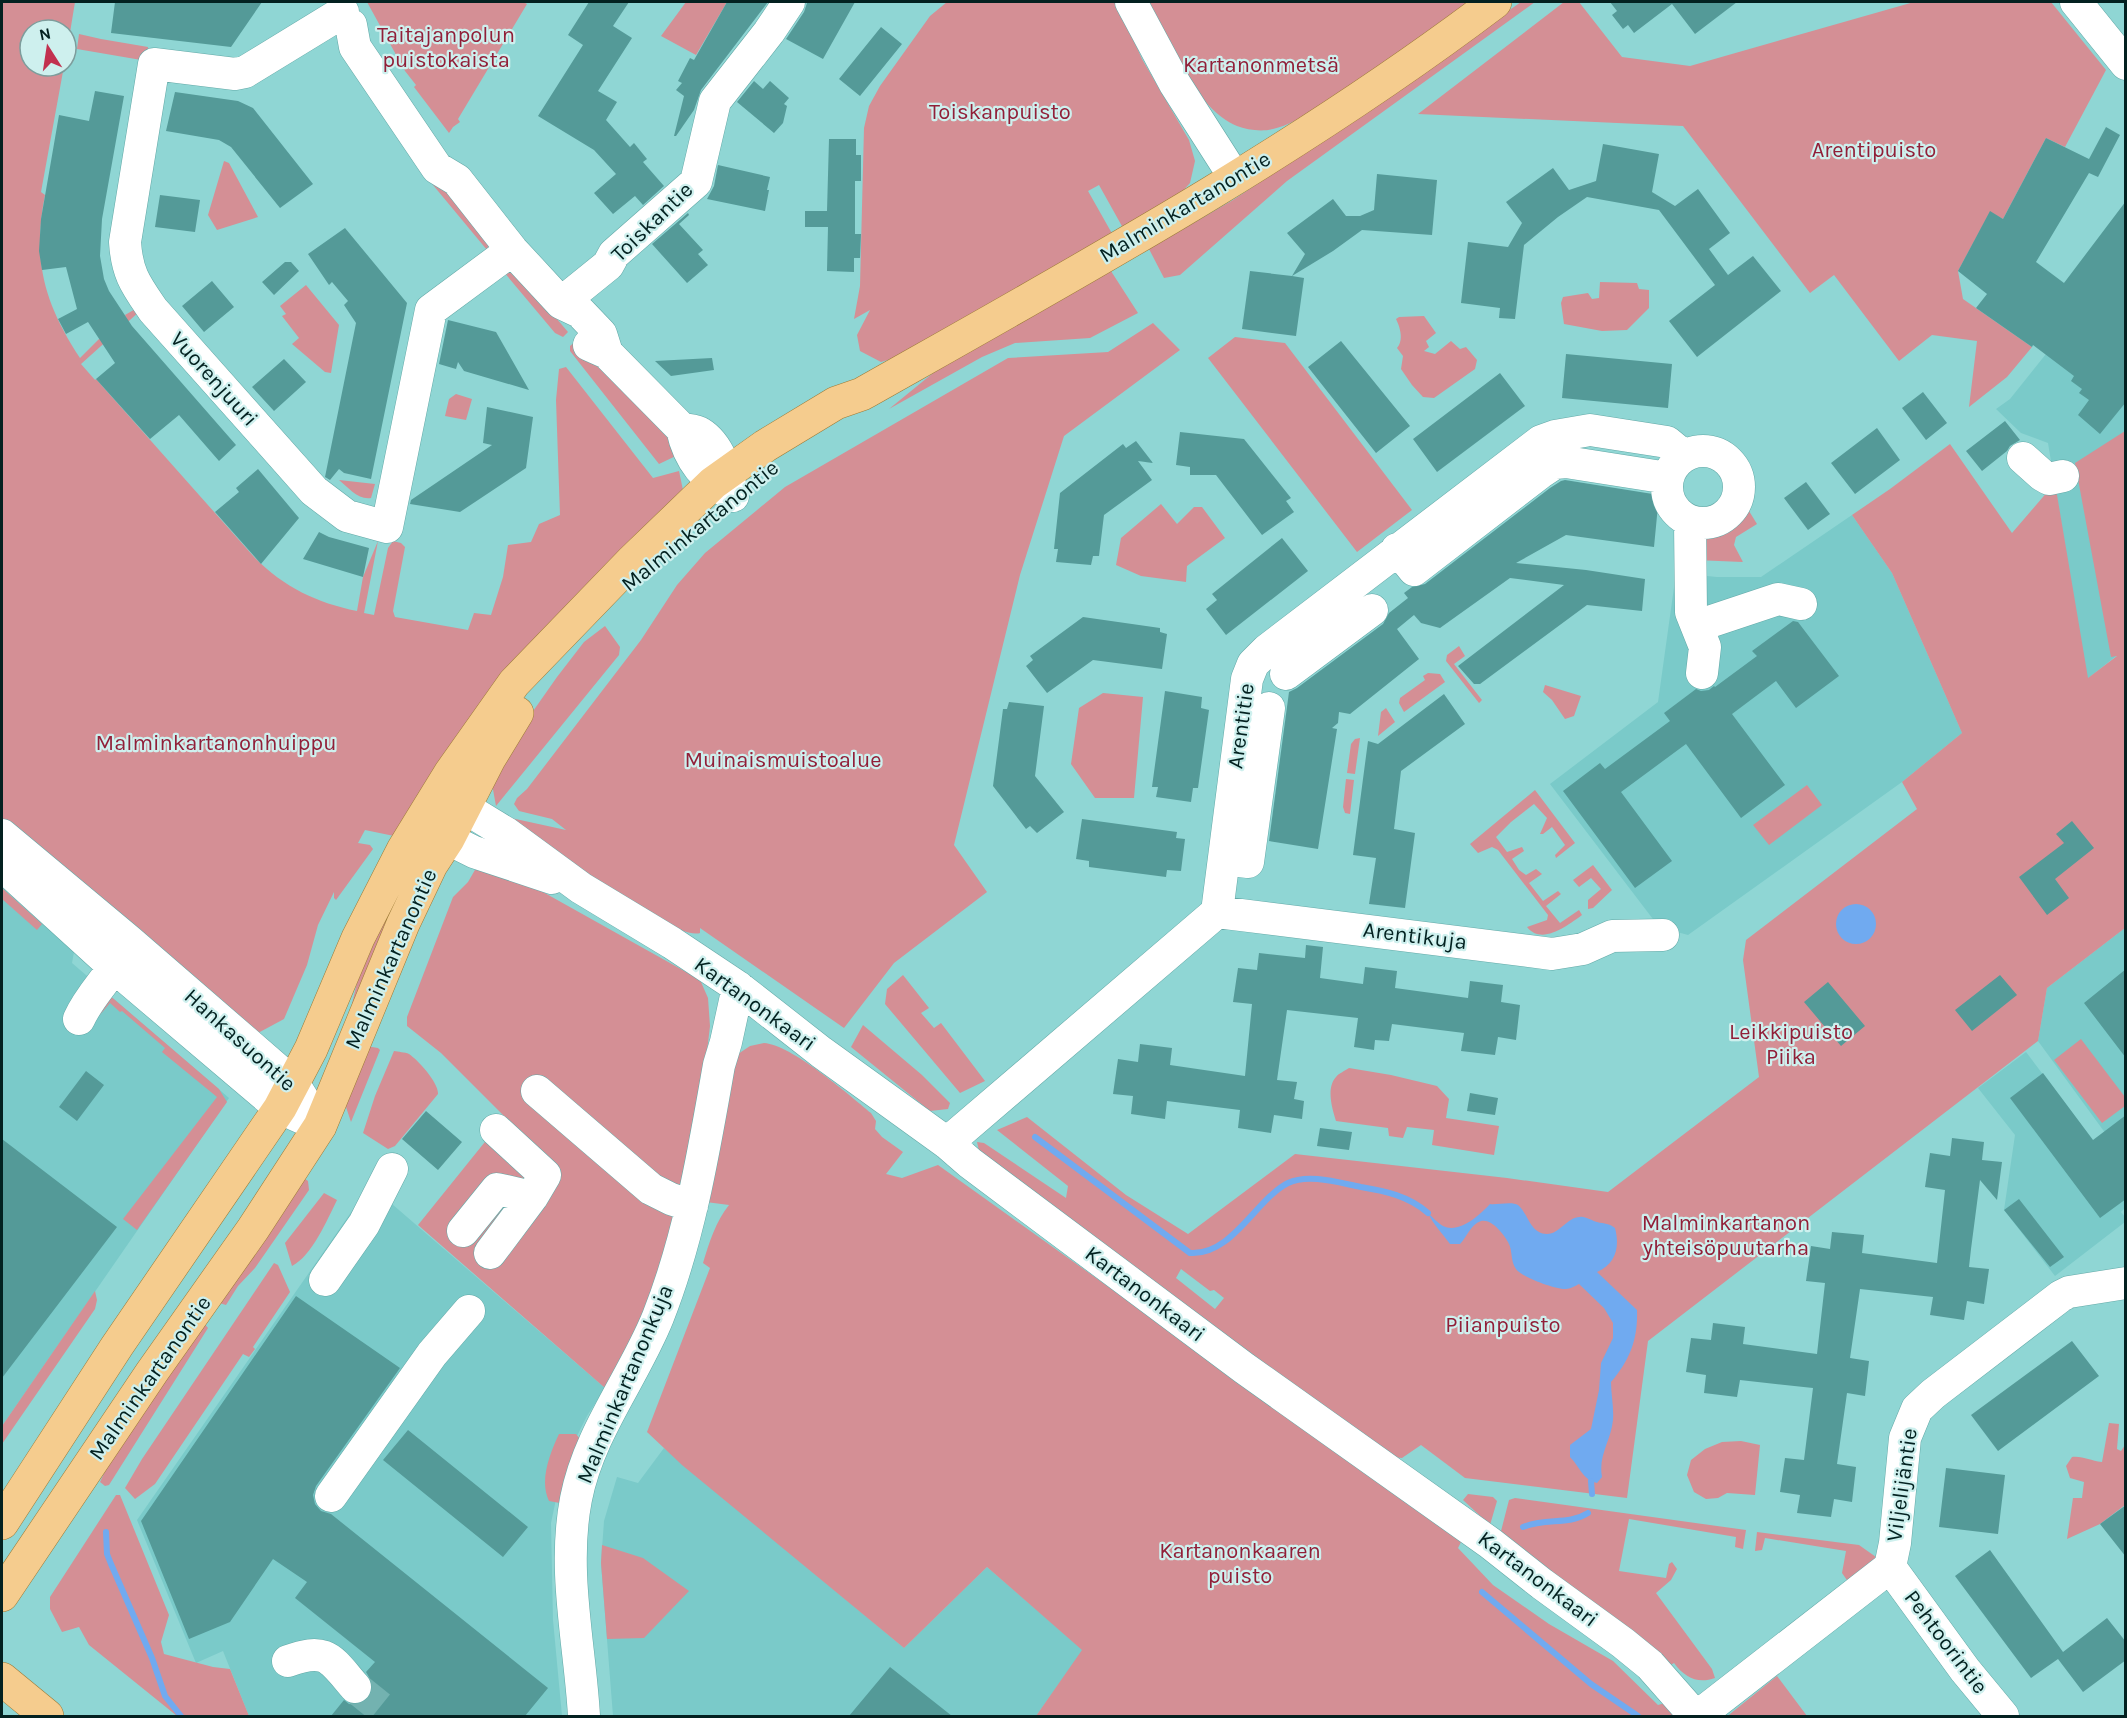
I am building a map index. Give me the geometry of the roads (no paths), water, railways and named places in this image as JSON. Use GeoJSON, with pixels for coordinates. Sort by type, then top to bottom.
{"type":"FeatureCollection","features":[{"type":"Feature","properties":{"kind":"main road","name":"Malminkartanontie"},"geometry":{"type":"LineString","coordinates":[[2,1522],[117,1346],[286,1096],[311,1049],[358,938],[403,850],[429,806],[514,683],[631,562],[724,484],[843,414],[862,394],[1050,288],[1235,178],[1340,111],[1495,2]]}},
{"type":"Feature","properties":{"kind":"main road","name":"Malminkartanontie"},"geometry":{"type":"LineString","coordinates":[[2,1595],[253,1229],[320,1126],[431,865],[465,808],[489,759],[525,701],[580,632],[724,484]]}},
{"type":"Feature","properties":{"kind":"main road"},"geometry":{"type":"LineString","coordinates":[[2,1679],[47,1716]]}},
{"type":"Feature","properties":{"kind":"street","name":"Toiskantie"},"geometry":{"type":"LineString","coordinates":[[561,303],[608,265],[614,254],[696,182],[715,101],[769,32],[789,2]]}},
{"type":"Feature","properties":{"kind":"street"},"geometry":{"type":"LineString","coordinates":[[1131,2],[1175,84],[1235,178]]}},
{"type":"Feature","properties":{"kind":"street"},"geometry":{"type":"LineString","coordinates":[[2076,2],[2126,64]]}},
{"type":"Feature","properties":{"kind":"street"},"geometry":{"type":"LineString","coordinates":[[344,13],[355,47],[437,168],[457,180],[512,250],[561,303],[580,312],[601,334],[607,352],[682,429],[700,432],[714,447],[724,484]]}},
{"type":"Feature","properties":{"kind":"street","name":"Vuorenjuuri"},"geometry":{"type":"LineString","coordinates":[[344,13],[245,72],[235,75],[154,64],[125,242],[127,264],[134,281],[153,310],[314,491],[347,516],[387,527],[432,310],[512,250]]}},
{"type":"Feature","properties":{"kind":"street"},"geometry":{"type":"LineString","coordinates":[[1698,451],[1711,451],[1722,456],[1731,464],[1738,476],[1739,493],[1735,505],[1722,519],[1703,524],[1682,518],[1673,508],[1667,496],[1676,467],[1698,451]]}},
{"type":"Feature","properties":{"kind":"street"},"geometry":{"type":"LineString","coordinates":[[2023,458],[2049,480],[2063,476]]}},
{"type":"Feature","properties":{"kind":"street","name":"Arentitie"},"geometry":{"type":"LineString","coordinates":[[1216,912],[1247,679],[1253,664],[1274,680],[1397,549],[1532,463],[1566,462],[1676,467]]}},
{"type":"Feature","properties":{"kind":"street"},"geometry":{"type":"LineString","coordinates":[[1690,522],[1690,612],[1705,647],[1702,673]]}},
{"type":"Feature","properties":{"kind":"street"},"geometry":{"type":"LineString","coordinates":[[1697,626],[1778,599],[1801,604]]}},
{"type":"Feature","properties":{"kind":"street"},"geometry":{"type":"LineString","coordinates":[[1224,859],[1248,862],[1274,680],[1372,609]]}},
{"type":"Feature","properties":{"kind":"street"},"geometry":{"type":"LineString","coordinates":[[429,806],[448,838]]}},
{"type":"Feature","properties":{"kind":"street","name":"Kartanonkaari"},"geometry":{"type":"LineString","coordinates":[[429,806],[465,808],[506,833],[581,888],[672,943],[738,987],[821,1052],[946,1143],[1244,1368],[1490,1543],[1542,1584],[1623,1642],[1650,1665],[1696,1716]]}},
{"type":"Feature","properties":{"kind":"street","name":"Hankasuontie"},"geometry":{"type":"LineString","coordinates":[[2,835],[116,956]]}},
{"type":"Feature","properties":{"kind":"street","name":"Kartanonkaari"},"geometry":{"type":"LineString","coordinates":[[448,838],[474,852],[581,888]]}},
{"type":"Feature","properties":{"kind":"street","name":"Hankasuontie"},"geometry":{"type":"LineString","coordinates":[[2,865],[116,956],[320,1126]]}},
{"type":"Feature","properties":{"kind":"street"},"geometry":{"type":"LineString","coordinates":[[946,1143],[1216,912]]}},
{"type":"Feature","properties":{"kind":"street","name":"Arentikuja"},"geometry":{"type":"LineString","coordinates":[[1216,912],[1552,954],[1583,949],[1612,936],[1663,935]]}},
{"type":"Feature","properties":{"kind":"street"},"geometry":{"type":"LineString","coordinates":[[68,989],[116,956]]}},
{"type":"Feature","properties":{"kind":"street"},"geometry":{"type":"LineString","coordinates":[[79,1019],[116,956]]}},
{"type":"Feature","properties":{"kind":"street","name":"Malminkartanonkuja"},"geometry":{"type":"LineString","coordinates":[[591,1715],[576,1641],[571,1549],[576,1500],[589,1456],[604,1420],[644,1349],[659,1314],[688,1228],[719,1065],[738,987]]}},
{"type":"Feature","properties":{"kind":"street"},"geometry":{"type":"LineString","coordinates":[[537,1091],[651,1189],[670,1199],[692,1206]]}},
{"type":"Feature","properties":{"kind":"street"},"geometry":{"type":"LineString","coordinates":[[490,1254],[532,1197],[545,1175],[496,1130]]}},
{"type":"Feature","properties":{"kind":"street"},"geometry":{"type":"LineString","coordinates":[[325,1280],[364,1224],[392,1169]]}},
{"type":"Feature","properties":{"kind":"street"},"geometry":{"type":"LineString","coordinates":[[463,1231],[497,1189],[532,1197]]}},
{"type":"Feature","properties":{"kind":"street","name":"Viljelijäntie"},"geometry":{"type":"LineString","coordinates":[[1696,1716],[1890,1567],[1895,1544],[1905,1438],[1917,1409],[1933,1394],[2061,1296],[2069,1292],[2125,1283]]}},
{"type":"Feature","properties":{"kind":"street"},"geometry":{"type":"LineString","coordinates":[[331,1496],[432,1354],[469,1311]]}},
{"type":"Feature","properties":{"kind":"street","name":"Pehtoorintie"},"geometry":{"type":"LineString","coordinates":[[1890,1567],[1965,1670],[2003,1716]]}},
{"type":"Feature","properties":{"kind":"street"},"geometry":{"type":"LineString","coordinates":[[288,1661],[308,1654],[320,1654],[335,1663],[355,1687]]}},
{"type":"Feature","properties":{"kind":"waterway"},"geometry":{"type":"LineString","coordinates":[[1035,1137],[1190,1253],[1205,1252],[1219,1246],[1276,1191],[1296,1180],[1324,1180],[1388,1193],[1405,1198],[1428,1213]]}},
{"type":"Feature","properties":{"kind":"waterway"},"geometry":{"type":"LineString","coordinates":[[1591,1481],[1592,1494]]}},
{"type":"Feature","properties":{"kind":"waterway"},"geometry":{"type":"LineString","coordinates":[[1523,1527],[1541,1522],[1565,1521],[1588,1513]]}},
{"type":"Feature","properties":{"kind":"waterway"},"geometry":{"type":"LineString","coordinates":[[106,1532],[107,1554],[111,1564],[152,1658],[165,1696],[181,1716]]}},
{"type":"Feature","properties":{"kind":"waterway"},"geometry":{"type":"LineString","coordinates":[[1482,1592],[1591,1684],[1638,1716]]}},
{"type":"Feature","properties":{"kind":"tunnel"},"geometry":{"type":"LineString","coordinates":[[355,1687],[391,1716]]}},
{"type":"Feature","properties":{"kind":"park label","name":"Taitajanpolun puistokaista"},"geometry":{"type":"Point","coordinates":[446,48]}},
{"type":"Feature","properties":{"kind":"park label","name":"Kartanonmetsä"},"geometry":{"type":"Point","coordinates":[1261,65]}},
{"type":"Feature","properties":{"kind":"park label","name":"Toiskanpuisto"},"geometry":{"type":"Point","coordinates":[1000,112]}},
{"type":"Feature","properties":{"kind":"park label","name":"Arentipuisto"},"geometry":{"type":"Point","coordinates":[1874,150]}},
{"type":"Feature","properties":{"kind":"park label","name":"Malminkartanonhuippu"},"geometry":{"type":"Point","coordinates":[216,743]}},
{"type":"Feature","properties":{"kind":"park label","name":"Muinaismuistoalue"},"geometry":{"type":"Point","coordinates":[783,760]}},
{"type":"Feature","properties":{"kind":"park label","name":"Leikkipuisto Piika"},"geometry":{"type":"Point","coordinates":[1791,1044]}},
{"type":"Feature","properties":{"kind":"park label","name":"Malminkartanon yhteisöpuutarha"},"geometry":{"type":"Point","coordinates":[1726,1236]}},
{"type":"Feature","properties":{"kind":"park label","name":"Piianpuisto"},"geometry":{"type":"Point","coordinates":[1503,1325]}},
{"type":"Feature","properties":{"kind":"park label","name":"Kartanonkaaren puisto"},"geometry":{"type":"Point","coordinates":[1240,1564]}}]}
